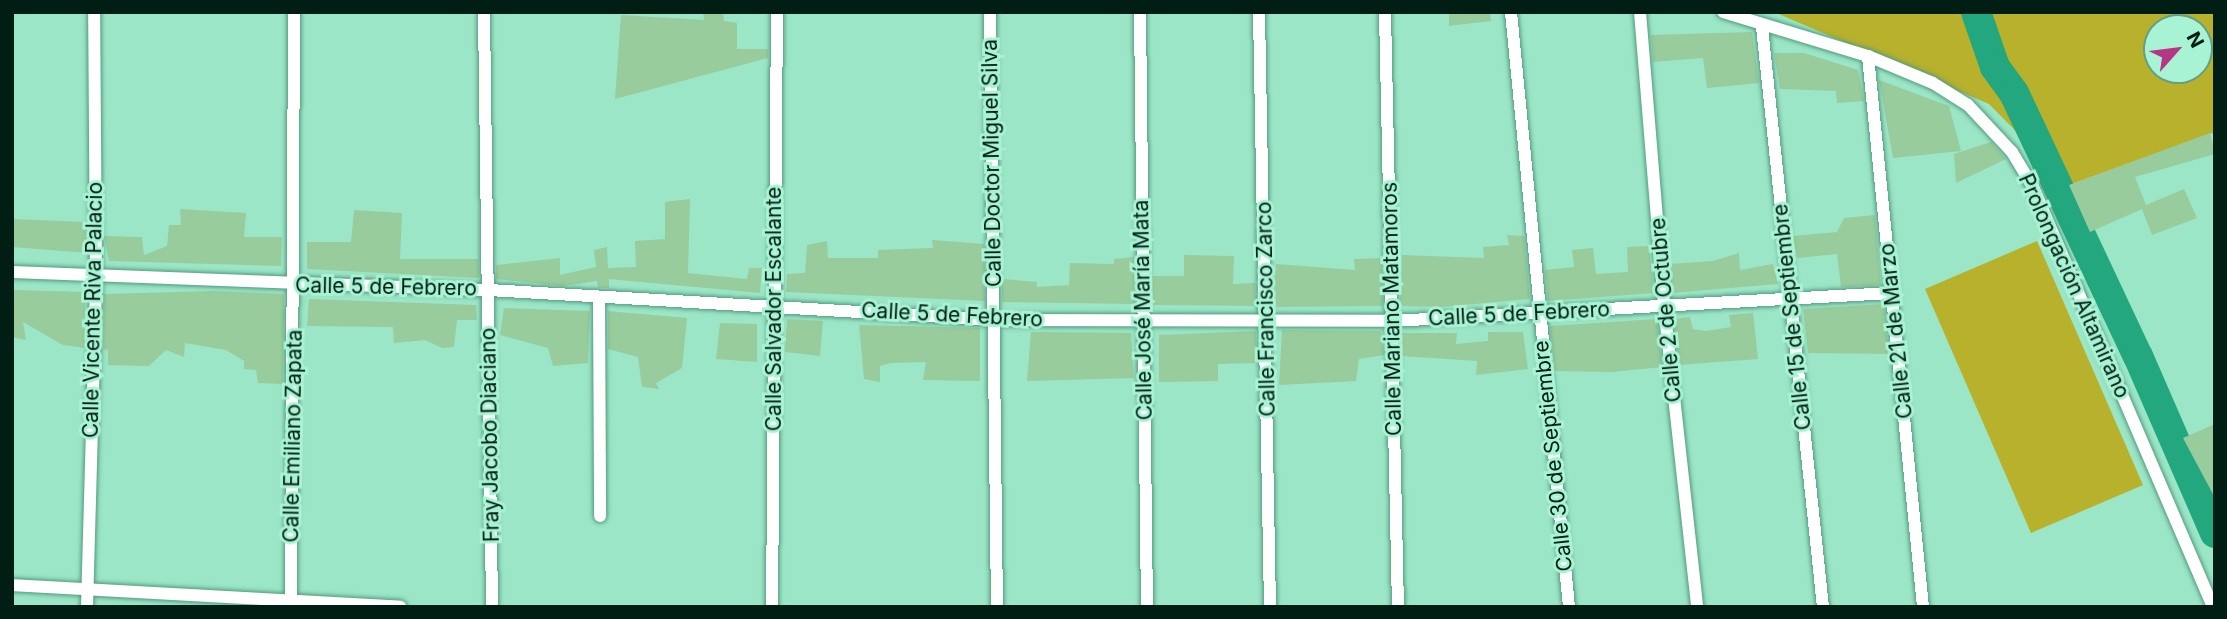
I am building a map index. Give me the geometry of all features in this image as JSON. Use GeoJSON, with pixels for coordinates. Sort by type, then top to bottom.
{"type":"FeatureCollection","features":[{"type":"Feature","properties":{"kind":"street","name":"Calle Vicente Riva Palacio"},"geometry":{"type":"LineString","coordinates":[[87,607],[96,278],[94,12]]}},
{"type":"Feature","properties":{"kind":"street","name":"Calle Emiliano Zapata"},"geometry":{"type":"LineString","coordinates":[[291,604],[294,12]]}},
{"type":"Feature","properties":{"kind":"street","name":"Fray Jacobo Diaciano"},"geometry":{"type":"LineString","coordinates":[[484,12],[492,607]]}},
{"type":"Feature","properties":{"kind":"street","name":"Calle Salvador Escalante"},"geometry":{"type":"LineString","coordinates":[[772,607],[777,12]]}},
{"type":"Feature","properties":{"kind":"street","name":"Calle Doctor Miguel Silva"},"geometry":{"type":"LineString","coordinates":[[990,12],[997,607]]}},
{"type":"Feature","properties":{"kind":"street","name":"Calle José María Mata"},"geometry":{"type":"LineString","coordinates":[[1140,12],[1147,607]]}},
{"type":"Feature","properties":{"kind":"street","name":"Calle Francisco Zarco"},"geometry":{"type":"LineString","coordinates":[[1259,12],[1267,320],[1270,607]]}},
{"type":"Feature","properties":{"kind":"street","name":"Calle Mariano Matamoros"},"geometry":{"type":"LineString","coordinates":[[1385,12],[1398,607]]}},
{"type":"Feature","properties":{"kind":"street","name":"Calle 30 de Septiembre"},"geometry":{"type":"LineString","coordinates":[[1511,12],[1538,313],[1569,607]]}},
{"type":"Feature","properties":{"kind":"street","name":"Calle 2 de Octubre"},"geometry":{"type":"LineString","coordinates":[[1640,12],[1664,306],[1697,607]]}},
{"type":"Feature","properties":{"kind":"street","name":"Prolongación Altamirano"},"geometry":{"type":"LineString","coordinates":[[1723,12],[1762,27],[1868,56],[1933,83],[1968,106],[2012,152],[2033,187],[2213,607]]}},
{"type":"Feature","properties":{"kind":"street","name":"Calle 15 de Septiembre"},"geometry":{"type":"LineString","coordinates":[[1762,27],[1823,607]]}},
{"type":"Feature","properties":{"kind":"street","name":"Calle 21 de Marzo"},"geometry":{"type":"LineString","coordinates":[[1868,56],[1923,607]]}},
{"type":"Feature","properties":{"kind":"street","name":"Calle 5 de Febrero"},"geometry":{"type":"LineString","coordinates":[[12,272],[96,278],[489,290],[599,299],[773,305],[994,320],[1392,321],[1892,293]]}},
{"type":"Feature","properties":{"kind":"street"},"geometry":{"type":"LineString","coordinates":[[599,299],[600,516]]}},
{"type":"Feature","properties":{"kind":"street"},"geometry":{"type":"LineString","coordinates":[[12,585],[291,604],[400,607]]}},
{"type":"Feature","properties":{"kind":"shaded area"},"geometry":{"type":"Polygon","coordinates":[[[1774,12],[2215,12],[2215,132],[2069,185],[1989,104],[1774,12]]]}},
{"type":"Feature","properties":{"kind":"shaded area"},"geometry":{"type":"Polygon","coordinates":[[[2037,241],[2143,485],[2031,533],[1925,289],[2037,241]]]}},
{"type":"Feature","properties":{"kind":"building"},"geometry":{"type":"Polygon","coordinates":[[[703,12],[723,12],[724,21],[737,23],[737,49],[768,49],[768,58],[615,99],[621,15],[704,20],[703,12]]]}},
{"type":"Feature","properties":{"kind":"building"},"geometry":{"type":"Polygon","coordinates":[[[1449,12],[1490,12],[1491,21],[1449,26],[1449,12]]]}},
{"type":"Feature","properties":{"kind":"building"},"geometry":{"type":"Polygon","coordinates":[[[1752,32],[1759,83],[1707,88],[1703,58],[1653,62],[1651,35],[1752,32]]]}},
{"type":"Feature","properties":{"kind":"building"},"geometry":{"type":"Polygon","coordinates":[[[1774,53],[1804,53],[1858,70],[1864,101],[1837,103],[1836,91],[1780,89],[1774,53]]]}},
{"type":"Feature","properties":{"kind":"building"},"geometry":{"type":"Polygon","coordinates":[[[1879,80],[1949,106],[1961,151],[1893,158],[1879,80]]]}},
{"type":"Feature","properties":{"kind":"building"},"geometry":{"type":"Polygon","coordinates":[[[2210,133],[2215,154],[2135,177],[2146,205],[2184,189],[2197,218],[2152,235],[2142,209],[2090,232],[2069,185],[2210,133]]]}},
{"type":"Feature","properties":{"kind":"building"},"geometry":{"type":"Polygon","coordinates":[[[1991,142],[2006,159],[1956,183],[1954,154],[1991,142]]]}},
{"type":"Feature","properties":{"kind":"building"},"geometry":{"type":"Polygon","coordinates":[[[690,199],[688,273],[747,279],[749,268],[762,268],[760,293],[609,279],[609,288],[598,288],[597,281],[563,286],[496,279],[496,265],[560,258],[560,275],[596,267],[594,250],[607,247],[608,268],[636,267],[635,241],[665,239],[665,202],[690,199]]]}},
{"type":"Feature","properties":{"kind":"building"},"geometry":{"type":"Polygon","coordinates":[[[180,209],[246,213],[244,237],[282,237],[281,266],[109,261],[104,236],[142,237],[144,255],[167,246],[169,225],[181,225],[180,209]]]}},
{"type":"Feature","properties":{"kind":"building"},"geometry":{"type":"Polygon","coordinates":[[[354,210],[402,213],[400,259],[478,259],[479,278],[307,269],[307,242],[351,242],[354,210]]]}},
{"type":"Feature","properties":{"kind":"building"},"geometry":{"type":"Polygon","coordinates":[[[1875,215],[1881,285],[1841,287],[1837,254],[1797,258],[1793,236],[1837,232],[1844,218],[1875,215]]]}},
{"type":"Feature","properties":{"kind":"building"},"geometry":{"type":"Polygon","coordinates":[[[12,219],[87,222],[87,253],[12,247],[12,219]]]}},
{"type":"Feature","properties":{"kind":"building"},"geometry":{"type":"Polygon","coordinates":[[[1507,235],[1524,236],[1530,299],[1441,307],[1400,306],[1402,255],[1484,258],[1483,247],[1509,245],[1507,235]]]}},
{"type":"Feature","properties":{"kind":"building"},"geometry":{"type":"Polygon","coordinates":[[[932,240],[984,244],[985,301],[786,292],[787,274],[805,273],[807,245],[827,241],[828,258],[878,258],[878,250],[933,248],[932,240]]]}},
{"type":"Feature","properties":{"kind":"building"},"geometry":{"type":"Polygon","coordinates":[[[1649,246],[1654,293],[1548,301],[1545,270],[1574,267],[1572,250],[1593,248],[1596,274],[1628,272],[1627,247],[1649,246]]]}},
{"type":"Feature","properties":{"kind":"building"},"geometry":{"type":"Polygon","coordinates":[[[1739,253],[1740,270],[1773,264],[1778,284],[1672,293],[1669,264],[1713,261],[1739,253]]]}},
{"type":"Feature","properties":{"kind":"building"},"geometry":{"type":"Polygon","coordinates":[[[1184,255],[1234,256],[1233,284],[1255,283],[1256,306],[1152,305],[1152,276],[1184,276],[1184,255]]]}},
{"type":"Feature","properties":{"kind":"building"},"geometry":{"type":"Polygon","coordinates":[[[1134,257],[1135,304],[1002,302],[1002,279],[1037,282],[1037,287],[1069,285],[1070,263],[1114,264],[1114,259],[1134,257]]]}},
{"type":"Feature","properties":{"kind":"building"},"geometry":{"type":"Polygon","coordinates":[[[1382,258],[1383,306],[1273,307],[1276,264],[1355,270],[1354,259],[1382,258]]]}},
{"type":"Feature","properties":{"kind":"building"},"geometry":{"type":"Polygon","coordinates":[[[12,290],[85,292],[85,348],[63,345],[23,322],[26,340],[12,337],[12,290]]]}},
{"type":"Feature","properties":{"kind":"building"},"geometry":{"type":"Polygon","coordinates":[[[214,291],[284,294],[283,384],[258,383],[256,370],[244,369],[244,361],[226,350],[185,343],[184,357],[166,350],[149,366],[108,365],[108,350],[103,349],[104,294],[214,291]]]}},
{"type":"Feature","properties":{"kind":"building"},"geometry":{"type":"Polygon","coordinates":[[[309,299],[476,305],[477,320],[457,320],[454,347],[442,348],[425,340],[394,343],[393,327],[307,326],[309,299]]]}},
{"type":"Feature","properties":{"kind":"building"},"geometry":{"type":"Polygon","coordinates":[[[1884,304],[1889,354],[1808,353],[1803,309],[1884,304]]]}},
{"type":"Feature","properties":{"kind":"building"},"geometry":{"type":"Polygon","coordinates":[[[504,308],[590,311],[588,363],[553,366],[548,348],[500,335],[504,308]]]}},
{"type":"Feature","properties":{"kind":"building"},"geometry":{"type":"Polygon","coordinates":[[[608,311],[687,318],[682,368],[656,383],[659,389],[642,387],[638,357],[608,349],[608,311]]]}},
{"type":"Feature","properties":{"kind":"building"},"geometry":{"type":"Polygon","coordinates":[[[1753,313],[1758,359],[1679,365],[1674,319],[1690,317],[1693,329],[1706,331],[1731,327],[1729,315],[1753,313]]]}},
{"type":"Feature","properties":{"kind":"building"},"geometry":{"type":"Polygon","coordinates":[[[787,319],[823,321],[820,356],[785,352],[787,319]]]}},
{"type":"Feature","properties":{"kind":"building"},"geometry":{"type":"Polygon","coordinates":[[[1657,319],[1662,367],[1612,372],[1555,371],[1550,326],[1657,319]]]}},
{"type":"Feature","properties":{"kind":"building"},"geometry":{"type":"Polygon","coordinates":[[[720,323],[757,324],[757,362],[716,359],[720,323]]]}},
{"type":"Feature","properties":{"kind":"building"},"geometry":{"type":"Polygon","coordinates":[[[859,325],[980,328],[980,381],[923,380],[926,362],[890,363],[880,366],[880,382],[864,379],[859,325]]]}},
{"type":"Feature","properties":{"kind":"building"},"geometry":{"type":"Polygon","coordinates":[[[1282,330],[1381,331],[1384,355],[1359,359],[1356,381],[1279,385],[1282,330]]]}},
{"type":"Feature","properties":{"kind":"building"},"geometry":{"type":"Polygon","coordinates":[[[1256,331],[1257,363],[1218,364],[1218,381],[1159,382],[1159,335],[1256,331]]]}},
{"type":"Feature","properties":{"kind":"building"},"geometry":{"type":"Polygon","coordinates":[[[1031,332],[1131,333],[1134,378],[1027,381],[1031,332]]]}},
{"type":"Feature","properties":{"kind":"building"},"geometry":{"type":"Polygon","coordinates":[[[1488,332],[1523,332],[1528,369],[1476,375],[1477,361],[1401,356],[1401,333],[1457,333],[1456,344],[1488,341],[1488,332]]]}},
{"type":"Feature","properties":{"kind":"building"},"geometry":{"type":"Polygon","coordinates":[[[2215,424],[2215,498],[2183,438],[2215,424]]]}},
{"type":"Feature","properties":{"kind":"waterway"},"geometry":{"type":"LineString","coordinates":[[1976,12],[1995,67],[2014,93],[2138,356],[2215,533]]}}]}
